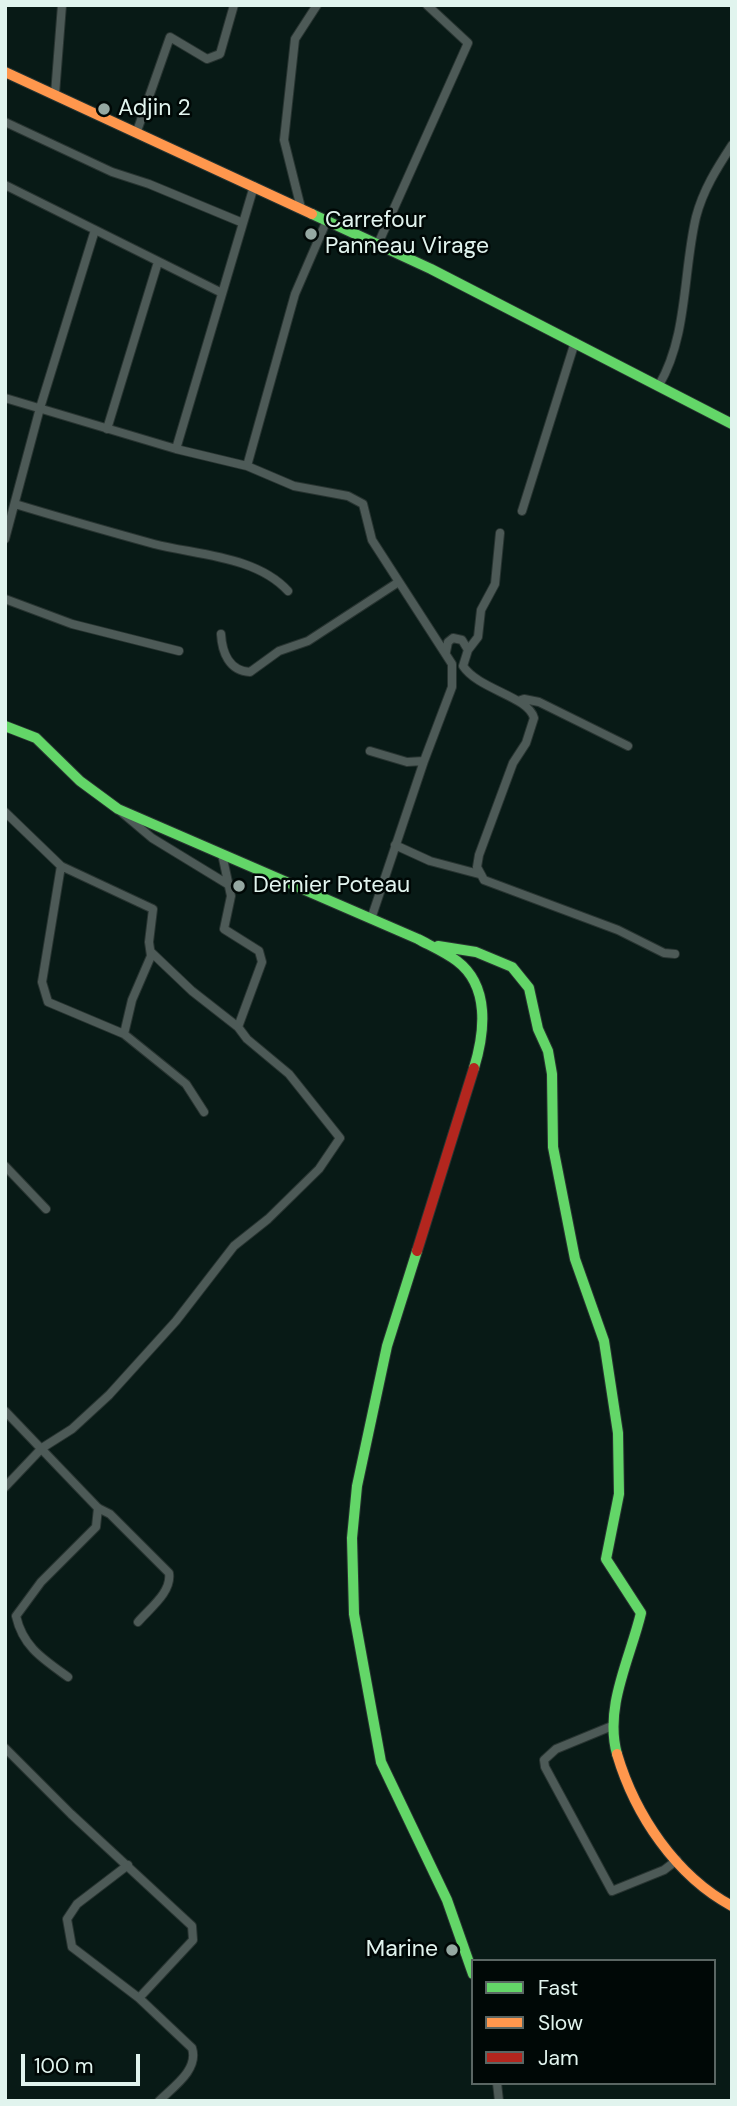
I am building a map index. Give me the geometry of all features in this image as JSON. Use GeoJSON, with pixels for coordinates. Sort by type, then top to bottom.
{"type":"FeatureCollection","features":[{"type":"Feature","properties":{"kind":"street"},"geometry":{"type":"LineString","coordinates":[[55,94],[62,5]]}},
{"type":"Feature","properties":{"kind":"street"},"geometry":{"type":"LineString","coordinates":[[136,131],[170,37],[207,59],[220,54],[234,5]]}},
{"type":"Feature","properties":{"kind":"street"},"geometry":{"type":"LineString","coordinates":[[301,208],[284,140],[295,39],[317,5]]}},
{"type":"Feature","properties":{"kind":"street"},"geometry":{"type":"LineString","coordinates":[[378,244],[468,44],[427,5]]}},
{"type":"Feature","properties":{"kind":"street"},"geometry":{"type":"LineString","coordinates":[[5,72],[378,244],[732,424]]}},
{"type":"Feature","properties":{"kind":"street"},"geometry":{"type":"LineString","coordinates":[[5,122],[112,172],[149,184],[243,223]]}},
{"type":"Feature","properties":{"kind":"street"},"geometry":{"type":"LineString","coordinates":[[659,385],[665,374],[679,321],[696,216],[708,183],[732,145]]}},
{"type":"Feature","properties":{"kind":"street"},"geometry":{"type":"LineString","coordinates":[[5,185],[222,293]]}},
{"type":"Feature","properties":{"kind":"street"},"geometry":{"type":"LineString","coordinates":[[176,449],[254,186]]}},
{"type":"Feature","properties":{"kind":"street"},"geometry":{"type":"LineString","coordinates":[[247,466],[295,294],[327,220]]}},
{"type":"Feature","properties":{"kind":"street"},"geometry":{"type":"LineString","coordinates":[[5,539],[40,408],[95,230]]}},
{"type":"Feature","properties":{"kind":"street"},"geometry":{"type":"LineString","coordinates":[[107,429],[158,262]]}},
{"type":"Feature","properties":{"kind":"street"},"geometry":{"type":"LineString","coordinates":[[522,511],[575,342]]}},
{"type":"Feature","properties":{"kind":"street"},"geometry":{"type":"LineString","coordinates":[[5,398],[176,449],[247,466],[294,486],[358,499],[363,504],[372,540],[397,583],[452,664],[452,687],[371,919]]}},
{"type":"Feature","properties":{"kind":"street"},"geometry":{"type":"LineString","coordinates":[[15,503],[146,542],[248,566],[279,582],[288,591]]}},
{"type":"Feature","properties":{"kind":"street"},"geometry":{"type":"LineString","coordinates":[[462,662],[478,637],[481,610],[495,584],[500,533]]}},
{"type":"Feature","properties":{"kind":"street"},"geometry":{"type":"LineString","coordinates":[[221,634],[222,646],[230,664],[240,671],[250,672],[279,651],[308,641],[397,583]]}},
{"type":"Feature","properties":{"kind":"street"},"geometry":{"type":"LineString","coordinates":[[5,599],[72,624],[179,651]]}},
{"type":"Feature","properties":{"kind":"street"},"geometry":{"type":"LineString","coordinates":[[446,652],[448,642],[456,638],[463,640],[468,650]]}},
{"type":"Feature","properties":{"kind":"street"},"geometry":{"type":"LineString","coordinates":[[452,664],[462,662]]}},
{"type":"Feature","properties":{"kind":"street"},"geometry":{"type":"LineString","coordinates":[[462,662],[472,678],[532,711],[533,725],[513,763],[479,855],[479,874]]}},
{"type":"Feature","properties":{"kind":"street"},"geometry":{"type":"LineString","coordinates":[[518,701],[524,699],[539,702],[628,746]]}},
{"type":"Feature","properties":{"kind":"street"},"geometry":{"type":"LineString","coordinates":[[5,726],[36,737],[80,781],[152,838],[229,885]]}},
{"type":"Feature","properties":{"kind":"street"},"geometry":{"type":"LineString","coordinates":[[370,751],[407,762],[424,761]]}},
{"type":"Feature","properties":{"kind":"street"},"geometry":{"type":"LineString","coordinates":[[118,809],[428,945],[459,962],[468,971],[481,993],[483,1023],[471,1080],[387,1346],[363,1455],[352,1538],[354,1614],[381,1762],[447,1900],[471,1968]]}},
{"type":"Feature","properties":{"kind":"street"},"geometry":{"type":"LineString","coordinates":[[6,816],[61,866],[153,909],[149,942],[151,952],[132,1000],[124,1034]]}},
{"type":"Feature","properties":{"kind":"street"},"geometry":{"type":"LineString","coordinates":[[396,845],[430,861],[479,874],[484,880],[618,930],[664,953],[675,954]]}},
{"type":"Feature","properties":{"kind":"street"},"geometry":{"type":"LineString","coordinates":[[222,855],[231,896],[224,929],[259,951],[262,962],[238,1027]]}},
{"type":"Feature","properties":{"kind":"street"},"geometry":{"type":"LineString","coordinates":[[61,866],[43,991],[48,1002],[124,1034],[186,1084],[204,1112]]}},
{"type":"Feature","properties":{"kind":"street"},"geometry":{"type":"LineString","coordinates":[[428,945],[476,952],[512,967],[529,989],[538,1029],[548,1051],[552,1074],[551,1124],[556,1168],[578,1272],[604,1341],[618,1433],[619,1494],[606,1559],[609,1569],[638,1605],[640,1613],[612,1726],[619,1759],[656,1832],[677,1860],[705,1890],[732,1906]]}},
{"type":"Feature","properties":{"kind":"street"},"geometry":{"type":"LineString","coordinates":[[5,1488],[42,1448],[72,1429],[109,1395],[176,1321],[234,1246],[277,1210],[319,1169],[338,1146],[338,1132],[289,1074],[247,1039],[238,1027],[192,992],[151,952]]}},
{"type":"Feature","properties":{"kind":"street"},"geometry":{"type":"LineString","coordinates":[[5,1166],[46,1209]]}},
{"type":"Feature","properties":{"kind":"street"},"geometry":{"type":"LineString","coordinates":[[5,1411],[98,1508],[110,1514],[169,1573],[167,1590],[138,1622]]}},
{"type":"Feature","properties":{"kind":"street"},"geometry":{"type":"LineString","coordinates":[[68,1677],[33,1652],[19,1633],[16,1616],[41,1581],[96,1527],[98,1508]]}},
{"type":"Feature","properties":{"kind":"street"},"geometry":{"type":"LineString","coordinates":[[612,1726],[556,1749],[544,1760],[545,1768],[612,1891],[658,1873],[677,1860]]}},
{"type":"Feature","properties":{"kind":"street"},"geometry":{"type":"LineString","coordinates":[[5,1748],[71,1814],[187,1920],[194,1935],[189,1945],[139,1998]]}},
{"type":"Feature","properties":{"kind":"street"},"geometry":{"type":"LineString","coordinates":[[128,1865],[77,1904],[67,1919],[68,1933],[72,1947],[139,1998],[184,2038],[194,2053],[189,2071],[159,2101]]}},
{"type":"Feature","properties":{"kind":"traffic: fast"},"geometry":{"type":"LineString","coordinates":[[312,214],[431,269],[732,424]]}},
{"type":"Feature","properties":{"kind":"traffic: fast"},"geometry":{"type":"LineString","coordinates":[[5,726],[36,738],[80,781],[118,809],[418,939],[457,961],[468,971],[480,996],[481,1040],[474,1068]]}},
{"type":"Feature","properties":{"kind":"traffic: fast"},"geometry":{"type":"LineString","coordinates":[[438,946],[476,952],[512,967],[529,988],[538,1029],[548,1051],[552,1074],[553,1147],[575,1259],[604,1341],[618,1433],[619,1494],[606,1559],[641,1613],[616,1701],[614,1736],[617,1754]]}},
{"type":"Feature","properties":{"kind":"traffic: fast"},"geometry":{"type":"LineString","coordinates":[[417,1251],[387,1346],[357,1486],[352,1538],[354,1614],[381,1762],[447,1900],[471,1968]]}},
{"type":"Feature","properties":{"kind":"traffic: slow"},"geometry":{"type":"LineString","coordinates":[[5,72],[312,214]]}},
{"type":"Feature","properties":{"kind":"traffic: slow"},"geometry":{"type":"LineString","coordinates":[[617,1754],[635,1799],[660,1842],[693,1878],[732,1906]]}},
{"type":"Feature","properties":{"kind":"traffic: jam"},"geometry":{"type":"LineString","coordinates":[[417,1251],[474,1068]]}},
{"type":"Feature","properties":{"kind":"place","name":"Adjin 2"},"geometry":{"type":"Point","coordinates":[104,109]}},
{"type":"Feature","properties":{"kind":"place","name":"Carrefour Panneau Virage"},"geometry":{"type":"Point","coordinates":[311,234]}},
{"type":"Feature","properties":{"kind":"place","name":"Dernier Poteau"},"geometry":{"type":"Point","coordinates":[239,886]}},
{"type":"Feature","properties":{"kind":"place","name":"Marine"},"geometry":{"type":"Point","coordinates":[452,1950]}}]}
